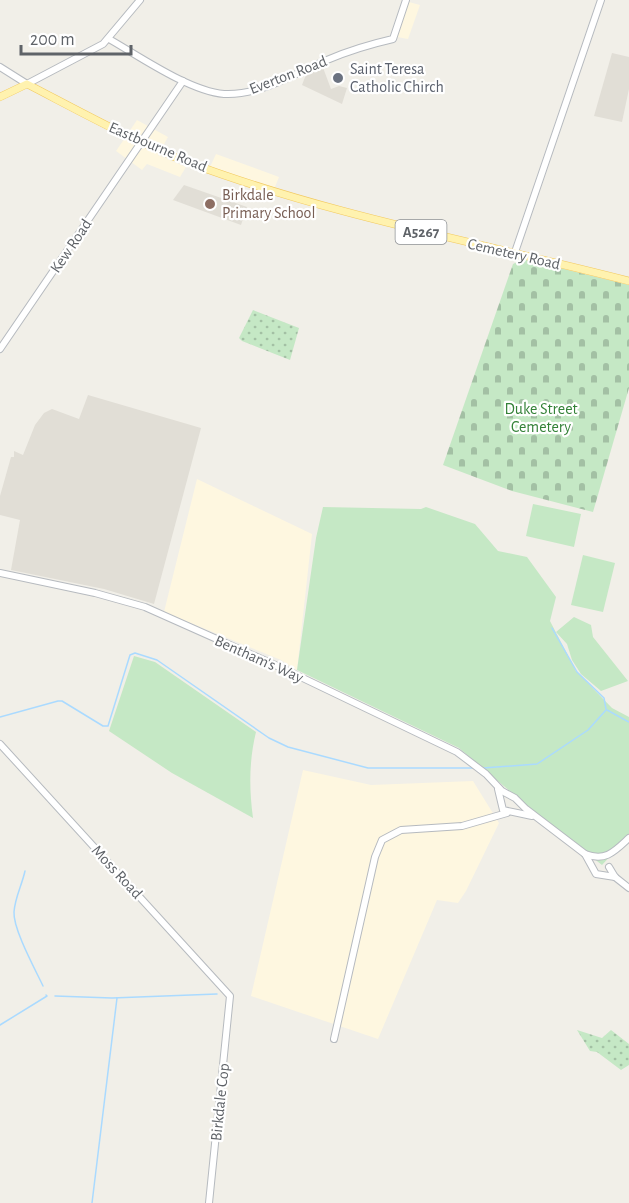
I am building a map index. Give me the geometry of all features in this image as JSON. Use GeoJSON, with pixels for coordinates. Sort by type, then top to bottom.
{"type":"FeatureCollection","features":[{"type":"Feature","properties":{"kind":"main road"},"geometry":{"type":"LineString","coordinates":[[0,97],[27,84]]}},
{"type":"Feature","properties":{"kind":"main road","name":"Eastbourne Road"},"geometry":{"type":"LineString","coordinates":[[27,84],[141,143],[261,187],[329,207]]}},
{"type":"Feature","properties":{"kind":"main road","name":"Cemetery Road"},"geometry":{"type":"LineString","coordinates":[[329,207],[514,255],[629,281]]}},
{"type":"Feature","properties":{"kind":"street"},"geometry":{"type":"LineString","coordinates":[[0,67],[27,84],[109,39],[140,0]]}},
{"type":"Feature","properties":{"kind":"street","name":"Everton Road"},"geometry":{"type":"LineString","coordinates":[[109,39],[183,81],[223,94],[243,93],[330,58],[393,39],[406,0]]}},
{"type":"Feature","properties":{"kind":"street"},"geometry":{"type":"LineString","coordinates":[[514,255],[601,0]]}},
{"type":"Feature","properties":{"kind":"street","name":"Kew Road"},"geometry":{"type":"LineString","coordinates":[[0,349],[183,81]]}},
{"type":"Feature","properties":{"kind":"street","name":"Bentham's Way"},"geometry":{"type":"LineString","coordinates":[[0,573],[95,593],[145,607],[284,669],[458,752],[510,796]]}},
{"type":"Feature","properties":{"kind":"street","name":"Moss Road"},"geometry":{"type":"LineString","coordinates":[[0,744],[227,993],[231,1001]]}},
{"type":"Feature","properties":{"kind":"street"},"geometry":{"type":"LineString","coordinates":[[498,788],[501,804],[510,813]]}},
{"type":"Feature","properties":{"kind":"street"},"geometry":{"type":"LineString","coordinates":[[491,818],[504,798],[510,796],[585,854],[606,860],[615,877],[629,888]]}},
{"type":"Feature","properties":{"kind":"street"},"geometry":{"type":"LineString","coordinates":[[510,813],[517,806],[516,801]]}},
{"type":"Feature","properties":{"kind":"street"},"geometry":{"type":"LineString","coordinates":[[334,1039],[375,857],[382,840],[401,830],[462,826],[510,813],[528,815],[541,820]]}},
{"type":"Feature","properties":{"kind":"street"},"geometry":{"type":"LineString","coordinates":[[592,867],[594,860],[613,853],[629,838]]}},
{"type":"Feature","properties":{"kind":"street"},"geometry":{"type":"LineString","coordinates":[[603,874],[609,866],[613,853]]}},
{"type":"Feature","properties":{"kind":"street"},"geometry":{"type":"LineString","coordinates":[[585,854],[596,874],[615,877]]}},
{"type":"Feature","properties":{"kind":"street","name":"Birkdale Cop"},"geometry":{"type":"LineString","coordinates":[[209,1203],[231,1001]]}},
{"type":"Feature","properties":{"kind":"shaded area"},"geometry":{"type":"Polygon","coordinates":[[[409,2],[420,5],[408,39],[397,37],[409,2]]]}},
{"type":"Feature","properties":{"kind":"shaded area"},"geometry":{"type":"Polygon","coordinates":[[[612,53],[629,57],[629,89],[622,122],[594,116],[612,53]]]}},
{"type":"Feature","properties":{"kind":"shaded area"},"geometry":{"type":"Polygon","coordinates":[[[322,65],[331,89],[339,86],[347,88],[342,104],[302,85],[307,72],[322,65]]]}},
{"type":"Feature","properties":{"kind":"shaded area"},"geometry":{"type":"Polygon","coordinates":[[[137,120],[168,137],[158,155],[186,167],[180,177],[147,164],[142,170],[116,151],[137,120]]]}},
{"type":"Feature","properties":{"kind":"shaded area"},"geometry":{"type":"Polygon","coordinates":[[[216,154],[279,177],[275,187],[264,186],[210,167],[216,154]]]}},
{"type":"Feature","properties":{"kind":"shaded area","name":"Birkdale Primary School"},"geometry":{"type":"Polygon","coordinates":[[[184,185],[247,207],[241,225],[173,200],[184,185]]]}},
{"type":"Feature","properties":{"kind":"shaded area"},"geometry":{"type":"Polygon","coordinates":[[[88,395],[201,428],[154,604],[104,589],[11,570],[20,520],[0,515],[0,496],[11,457],[14,457],[14,451],[23,455],[35,425],[44,413],[52,409],[79,419],[88,395]]]}},
{"type":"Feature","properties":{"kind":"shaded area"},"geometry":{"type":"Polygon","coordinates":[[[197,479],[312,534],[297,670],[281,660],[164,612],[197,479]]]}},
{"type":"Feature","properties":{"kind":"shaded area"},"geometry":{"type":"Polygon","coordinates":[[[303,770],[371,785],[473,781],[499,823],[458,903],[437,900],[378,1039],[251,996],[303,770]]]}},
{"type":"Feature","properties":{"kind":"green space","name":"Duke Street Cemetery"},"geometry":{"type":"Polygon","coordinates":[[[523,259],[629,285],[629,388],[593,512],[512,491],[443,465],[513,264],[523,259]]]}},
{"type":"Feature","properties":{"kind":"green space"},"geometry":{"type":"Polygon","coordinates":[[[253,310],[299,328],[290,360],[239,338],[253,310]]]}},
{"type":"Feature","properties":{"kind":"green space"},"geometry":{"type":"Polygon","coordinates":[[[533,504],[581,514],[574,547],[526,536],[533,504]]]}},
{"type":"Feature","properties":{"kind":"green space"},"geometry":{"type":"Polygon","coordinates":[[[323,507],[421,509],[426,507],[475,524],[498,551],[527,557],[556,597],[550,621],[576,671],[612,708],[629,717],[629,836],[602,865],[459,748],[297,670],[316,538],[323,507]]]}},
{"type":"Feature","properties":{"kind":"green space"},"geometry":{"type":"Polygon","coordinates":[[[583,555],[615,563],[603,612],[571,605],[583,555]]]}},
{"type":"Feature","properties":{"kind":"green space"},"geometry":{"type":"Polygon","coordinates":[[[574,617],[591,625],[593,637],[628,681],[601,691],[581,674],[572,660],[567,644],[556,632],[574,617]]]}},
{"type":"Feature","properties":{"kind":"green space"},"geometry":{"type":"Polygon","coordinates":[[[134,656],[155,662],[256,732],[250,775],[253,818],[172,773],[109,731],[134,656]]]}},
{"type":"Feature","properties":{"kind":"green space"},"geometry":{"type":"Polygon","coordinates":[[[577,1030],[602,1038],[611,1030],[629,1044],[629,1065],[621,1070],[597,1052],[590,1051],[577,1030]]]}},
{"type":"Feature","properties":{"kind":"waterway"},"geometry":{"type":"LineString","coordinates":[[552,628],[577,672],[604,698],[606,709]]}},
{"type":"Feature","properties":{"kind":"waterway"},"geometry":{"type":"LineString","coordinates":[[0,717],[62,701],[103,726],[108,726],[130,655],[135,653],[157,660],[269,738],[288,747],[368,768],[475,768]]}},
{"type":"Feature","properties":{"kind":"waterway"},"geometry":{"type":"LineString","coordinates":[[483,768],[537,764],[588,730],[606,710]]}},
{"type":"Feature","properties":{"kind":"waterway"},"geometry":{"type":"LineString","coordinates":[[607,710],[629,722]]}},
{"type":"Feature","properties":{"kind":"waterway"},"geometry":{"type":"LineString","coordinates":[[25,871],[16,901],[15,919],[25,949],[43,986]]}},
{"type":"Feature","properties":{"kind":"waterway"},"geometry":{"type":"LineString","coordinates":[[55,996],[112,998],[217,994]]}},
{"type":"Feature","properties":{"kind":"waterway"},"geometry":{"type":"LineString","coordinates":[[0,1025],[46,995]]}},
{"type":"Feature","properties":{"kind":"waterway"},"geometry":{"type":"LineString","coordinates":[[92,1203],[117,998]]}},
{"type":"Feature","properties":{"kind":"place","name":"Saint Teresa Catholic Chirch"},"geometry":{"type":"Point","coordinates":[338,78]}},
{"type":"Feature","properties":{"kind":"place","name":"Birkdale Primary School"},"geometry":{"type":"Point","coordinates":[210,204]}}]}
